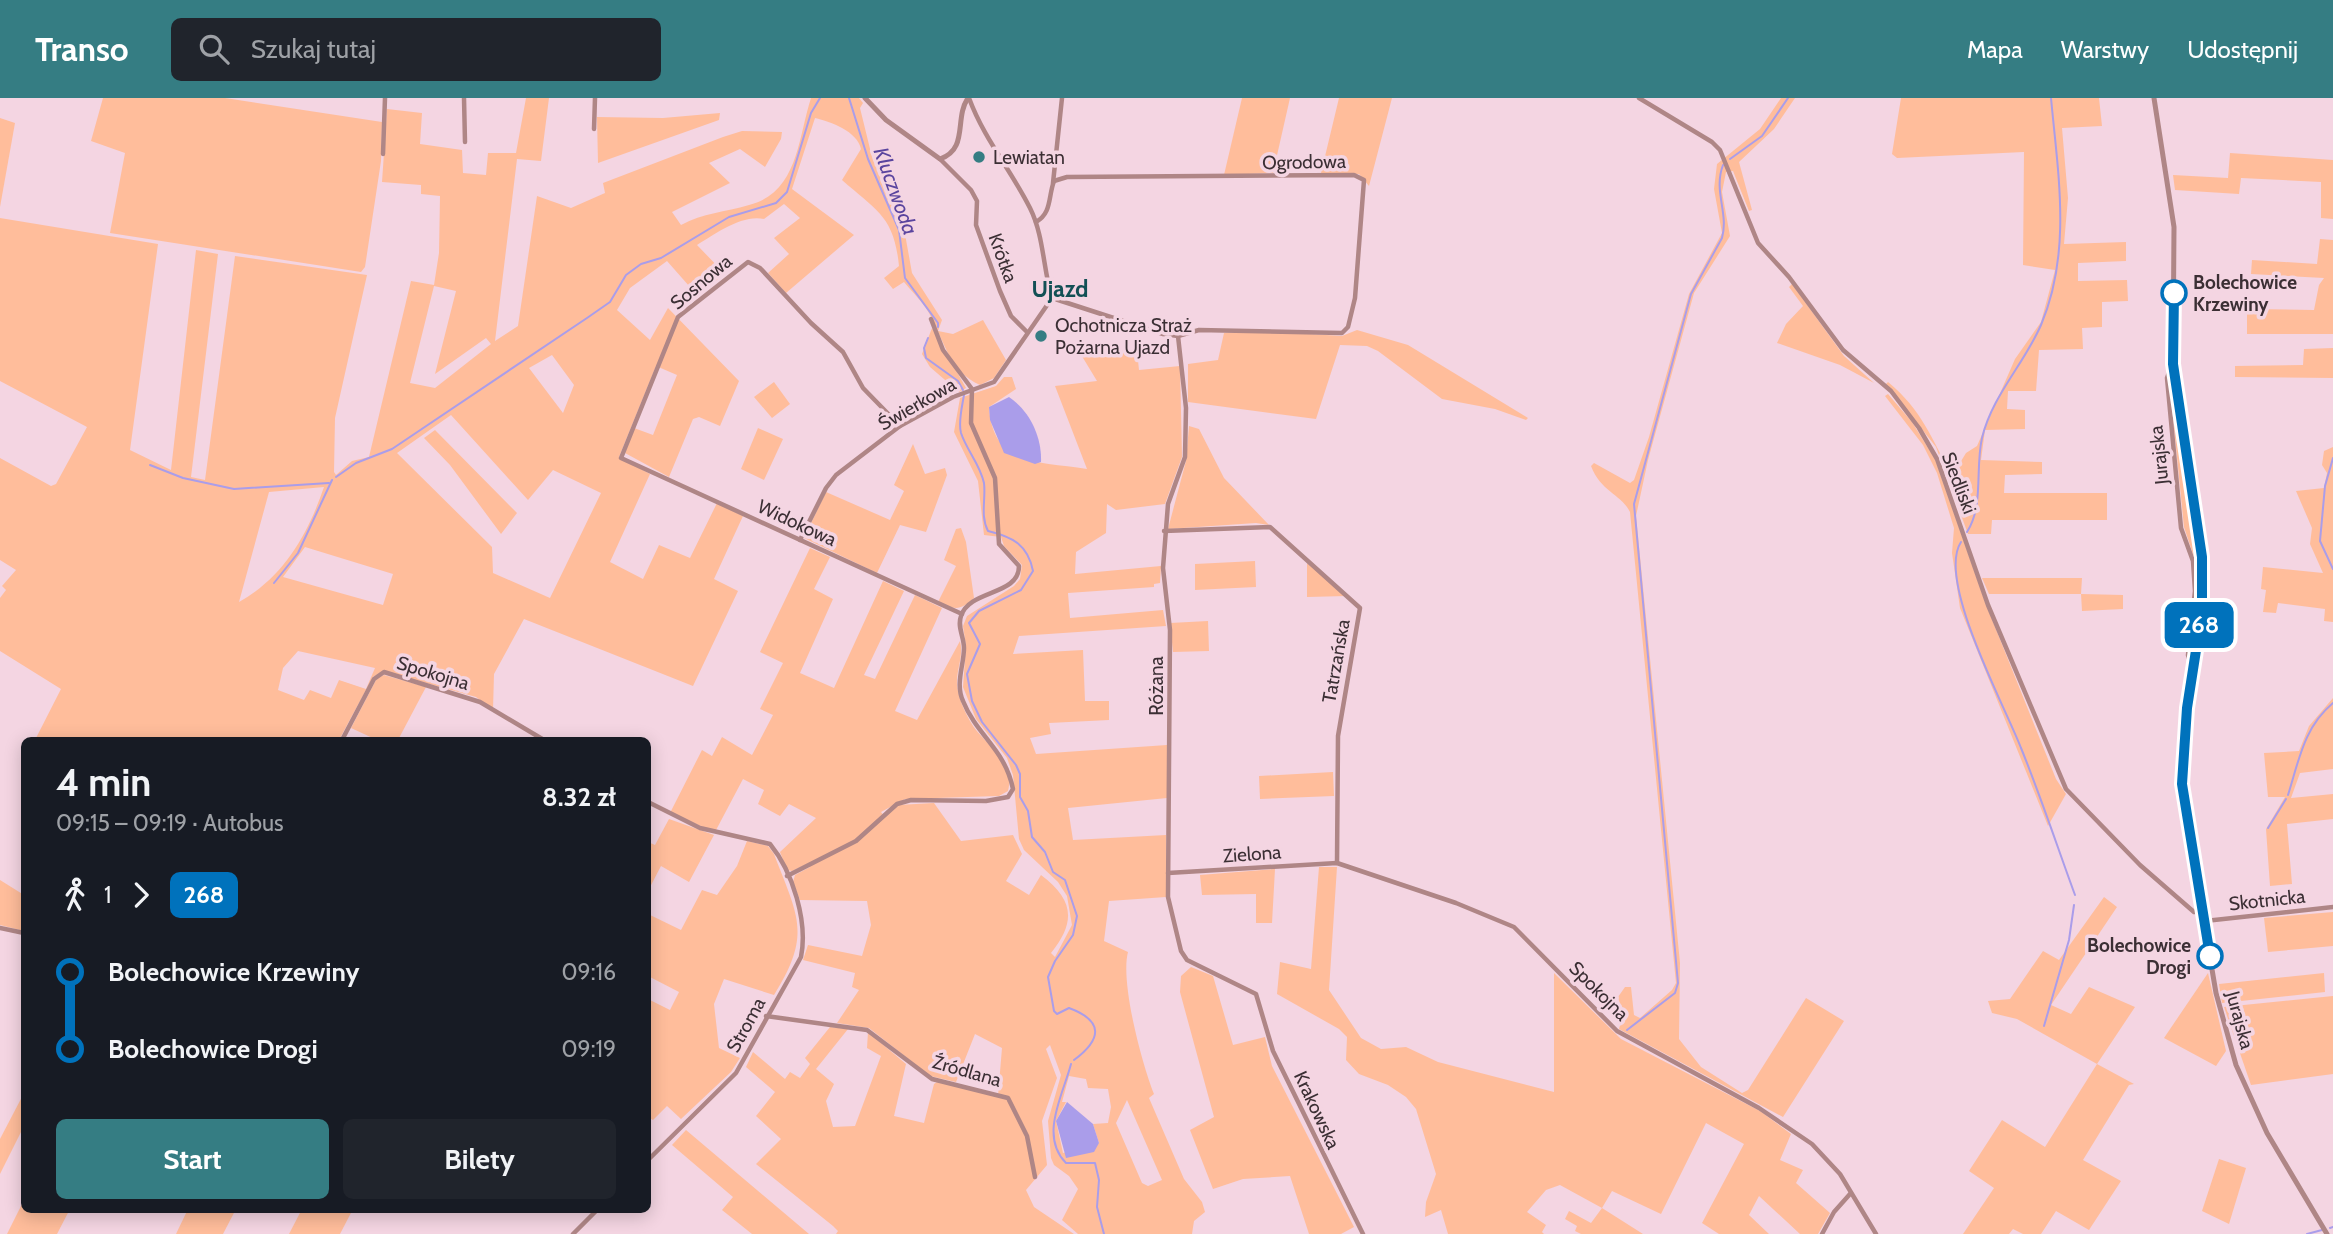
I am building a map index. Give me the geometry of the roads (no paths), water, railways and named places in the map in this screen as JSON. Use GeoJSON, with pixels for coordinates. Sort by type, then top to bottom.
{"type":"FeatureCollection","features":[{"type":"Feature","properties":{"kind":"street"},"geometry":{"type":"LineString","coordinates":[[383,154],[385,98]]}},
{"type":"Feature","properties":{"kind":"street"},"geometry":{"type":"LineString","coordinates":[[464,98],[465,142]]}},
{"type":"Feature","properties":{"kind":"street"},"geometry":{"type":"LineString","coordinates":[[594,129],[595,98]]}},
{"type":"Feature","properties":{"kind":"street"},"geometry":{"type":"LineString","coordinates":[[865,98],[883,118],[940,159],[958,144],[968,98]]}},
{"type":"Feature","properties":{"kind":"street"},"geometry":{"type":"LineString","coordinates":[[968,98],[991,145],[1035,222],[1052,298],[1163,334],[1178,336]]}},
{"type":"Feature","properties":{"kind":"street"},"geometry":{"type":"LineString","coordinates":[[1035,222],[1044,218],[1049,208],[1062,98]]}},
{"type":"Feature","properties":{"kind":"street","name":"Siedliski"},"geometry":{"type":"LineString","coordinates":[[1639,98],[1712,142],[1720,150],[1758,243],[1788,277],[1843,350],[1891,391],[1919,428],[1937,459],[1990,608],[2059,777],[2082,807],[2140,865],[2194,912],[2202,912]]}},
{"type":"Feature","properties":{"kind":"street","name":"Jurajska"},"geometry":{"type":"LineString","coordinates":[[2154,98],[2173,214],[2173,364],[2203,570],[2202,612],[2192,668],[2182,784],[2218,1005],[2236,1065],[2267,1133],[2327,1234]]}},
{"type":"Feature","properties":{"kind":"street","name":"Krótka"},"geometry":{"type":"LineString","coordinates":[[940,159],[971,190],[977,201],[976,225],[1000,291],[1011,316],[1027,332]]}},
{"type":"Feature","properties":{"kind":"street","name":"Ogrodowa"},"geometry":{"type":"LineString","coordinates":[[1053,184],[1057,178],[1068,177],[1354,175],[1364,180],[1355,298],[1347,330],[1335,333],[1199,330],[1178,336]]}},
{"type":"Feature","properties":{"kind":"street","name":"Sosnowa"},"geometry":{"type":"LineString","coordinates":[[621,458],[678,317],[748,262],[760,268],[811,323],[843,352],[863,388],[900,426]]}},
{"type":"Feature","properties":{"kind":"street","name":"Świerkowa"},"geometry":{"type":"LineString","coordinates":[[800,540],[826,488],[836,475],[900,426],[972,389],[994,382],[1052,298]]}},
{"type":"Feature","properties":{"kind":"street"},"geometry":{"type":"LineString","coordinates":[[651,803],[710,832],[766,842],[776,851],[787,876],[856,841],[897,804],[911,800],[986,801],[1012,793],[1011,778],[1004,759],[963,703],[960,680],[965,645],[960,627],[962,614],[976,600],[1012,582],[1018,575],[1016,560],[1003,550],[998,533],[994,472],[971,423],[972,389],[943,350],[930,319]]}},
{"type":"Feature","properties":{"kind":"street","name":"Różana"},"geometry":{"type":"LineString","coordinates":[[1178,336],[1186,408],[1185,457],[1168,505],[1164,531],[1165,599],[1170,639],[1168,897],[1181,951],[1187,960],[1256,994]]}},
{"type":"Feature","properties":{"kind":"street","name":"Jurajska"},"geometry":{"type":"LineString","coordinates":[[2173,364],[2167,378],[2181,528],[2193,561],[2195,591],[2188,655],[2192,668]]}},
{"type":"Feature","properties":{"kind":"street","name":"Widokowa"},"geometry":{"type":"LineString","coordinates":[[621,458],[962,614]]}},
{"type":"Feature","properties":{"kind":"street","name":"Tatrzańska"},"geometry":{"type":"LineString","coordinates":[[1164,531],[1270,527],[1360,608],[1338,736],[1337,863]]}},
{"type":"Feature","properties":{"kind":"street","name":"Spokojna"},"geometry":{"type":"LineString","coordinates":[[344,737],[374,679],[384,672],[480,702],[539,737]]}},
{"type":"Feature","properties":{"kind":"street","name":"Zielona"},"geometry":{"type":"LineString","coordinates":[[1168,873],[1337,863]]}},
{"type":"Feature","properties":{"kind":"street","name":"Spokojna"},"geometry":{"type":"LineString","coordinates":[[1337,863],[1456,903],[1514,927],[1618,1031],[1759,1108],[1812,1144],[1840,1174],[1877,1234]]}},
{"type":"Feature","properties":{"kind":"street","name":"Stroma"},"geometry":{"type":"LineString","coordinates":[[651,1157],[736,1073],[801,957],[804,942],[800,918],[787,876]]}},
{"type":"Feature","properties":{"kind":"street","name":"Skotnicka"},"geometry":{"type":"LineString","coordinates":[[2205,921],[2333,907]]}},
{"type":"Feature","properties":{"kind":"street"},"geometry":{"type":"LineString","coordinates":[[0,928],[21,932]]}},
{"type":"Feature","properties":{"kind":"street","name":"Krakowska"},"geometry":{"type":"LineString","coordinates":[[1256,994],[1273,1051],[1363,1234]]}},
{"type":"Feature","properties":{"kind":"street","name":"Źródlana"},"geometry":{"type":"LineString","coordinates":[[766,1016],[867,1030],[932,1079],[1008,1098],[1027,1136],[1035,1177]]}},
{"type":"Feature","properties":{"kind":"street"},"geometry":{"type":"LineString","coordinates":[[1822,1234],[1834,1212],[1850,1194]]}},
{"type":"Feature","properties":{"kind":"street"},"geometry":{"type":"LineString","coordinates":[[572,1234],[594,1213]]}},
{"type":"Feature","properties":{"kind":"waterway"},"geometry":{"type":"LineString","coordinates":[[336,477],[356,463],[392,449],[610,302],[626,275],[641,264],[661,258],[729,217],[776,203],[787,192],[811,113],[820,98]]}},
{"type":"Feature","properties":{"kind":"waterway","name":"Kluczwoda"},"geometry":{"type":"LineString","coordinates":[[849,98],[868,159],[899,230],[905,278],[938,323],[938,327]]}},
{"type":"Feature","properties":{"kind":"waterway"},"geometry":{"type":"LineString","coordinates":[[1730,159],[1762,136],[1788,98]]}},
{"type":"Feature","properties":{"kind":"waterway"},"geometry":{"type":"LineString","coordinates":[[1967,532],[1976,511],[1980,450],[1987,423],[2041,325],[2057,269],[2060,241],[2059,184],[2051,98]]}},
{"type":"Feature","properties":{"kind":"waterway"},"geometry":{"type":"LineString","coordinates":[[1627,1030],[1675,993],[1678,983],[1634,504],[1691,294],[1722,238],[1724,220],[1720,175],[1723,165]]}},
{"type":"Feature","properties":{"kind":"waterway","name":"Kluczwoda"},"geometry":{"type":"LineString","coordinates":[[928,338],[924,348],[926,358],[958,381],[963,390]]}},
{"type":"Feature","properties":{"kind":"waterway","name":"Kluczwoda"},"geometry":{"type":"LineString","coordinates":[[964,395],[960,429],[984,483],[984,513],[988,531],[1012,539],[1023,548],[1033,571],[1021,590],[979,611],[969,623],[980,644],[967,674],[972,701],[982,722],[1020,774],[1020,797],[1028,811],[1032,837],[1045,852],[1053,872],[1065,880],[1077,916],[1073,935],[1055,961],[1048,977],[1054,1011],[1057,1014],[1069,1008],[1080,1013],[1088,1019],[1095,1031],[1090,1045],[1074,1060]]}},
{"type":"Feature","properties":{"kind":"waterway"},"geometry":{"type":"LineString","coordinates":[[2333,458],[2325,486],[2320,541],[2333,569]]}},
{"type":"Feature","properties":{"kind":"waterway"},"geometry":{"type":"LineString","coordinates":[[150,465],[183,478],[234,489],[329,483]]}},
{"type":"Feature","properties":{"kind":"waterway"},"geometry":{"type":"LineString","coordinates":[[274,583],[298,553],[332,480]]}},
{"type":"Feature","properties":{"kind":"waterway"},"geometry":{"type":"LineString","coordinates":[[1961,542],[1956,560],[1965,613],[2028,766],[2075,895]]}},
{"type":"Feature","properties":{"kind":"waterway"},"geometry":{"type":"LineString","coordinates":[[2288,795],[2309,733],[2323,712],[2333,703]]}},
{"type":"Feature","properties":{"kind":"waterway"},"geometry":{"type":"LineString","coordinates":[[2268,828],[2286,799]]}},
{"type":"Feature","properties":{"kind":"waterway"},"geometry":{"type":"LineString","coordinates":[[2044,1026],[2069,940],[2074,905]]}},
{"type":"Feature","properties":{"kind":"waterway","name":"Kluczwoda"},"geometry":{"type":"LineString","coordinates":[[1071,1064],[1055,1115],[1054,1140],[1066,1163],[1095,1163],[1099,1180],[1097,1207],[1104,1234]]}},
{"type":"Feature","properties":{"kind":"waterway"},"geometry":{"type":"LineString","coordinates":[[2307,1234],[2322,1230]]}},
{"type":"Feature","properties":{"kind":"place","name":"Lewiatan"},"geometry":{"type":"Point","coordinates":[979,157]}},
{"type":"Feature","properties":{"kind":"place","name":"Bolechowice Krzewiny"},"geometry":{"type":"Point","coordinates":[2174,293]}},
{"type":"Feature","properties":{"kind":"place","name":"Ochotnicza Straż Pożarna Ujazd"},"geometry":{"type":"Point","coordinates":[1041,336]}},
{"type":"Feature","properties":{"kind":"place","name":"Bolechowice Drogi"},"geometry":{"type":"Point","coordinates":[2210,956]}},
{"type":"Feature","properties":{"kind":"district","name":"Ujazd"},"geometry":{"type":"Point","coordinates":[1060,289]}}]}
